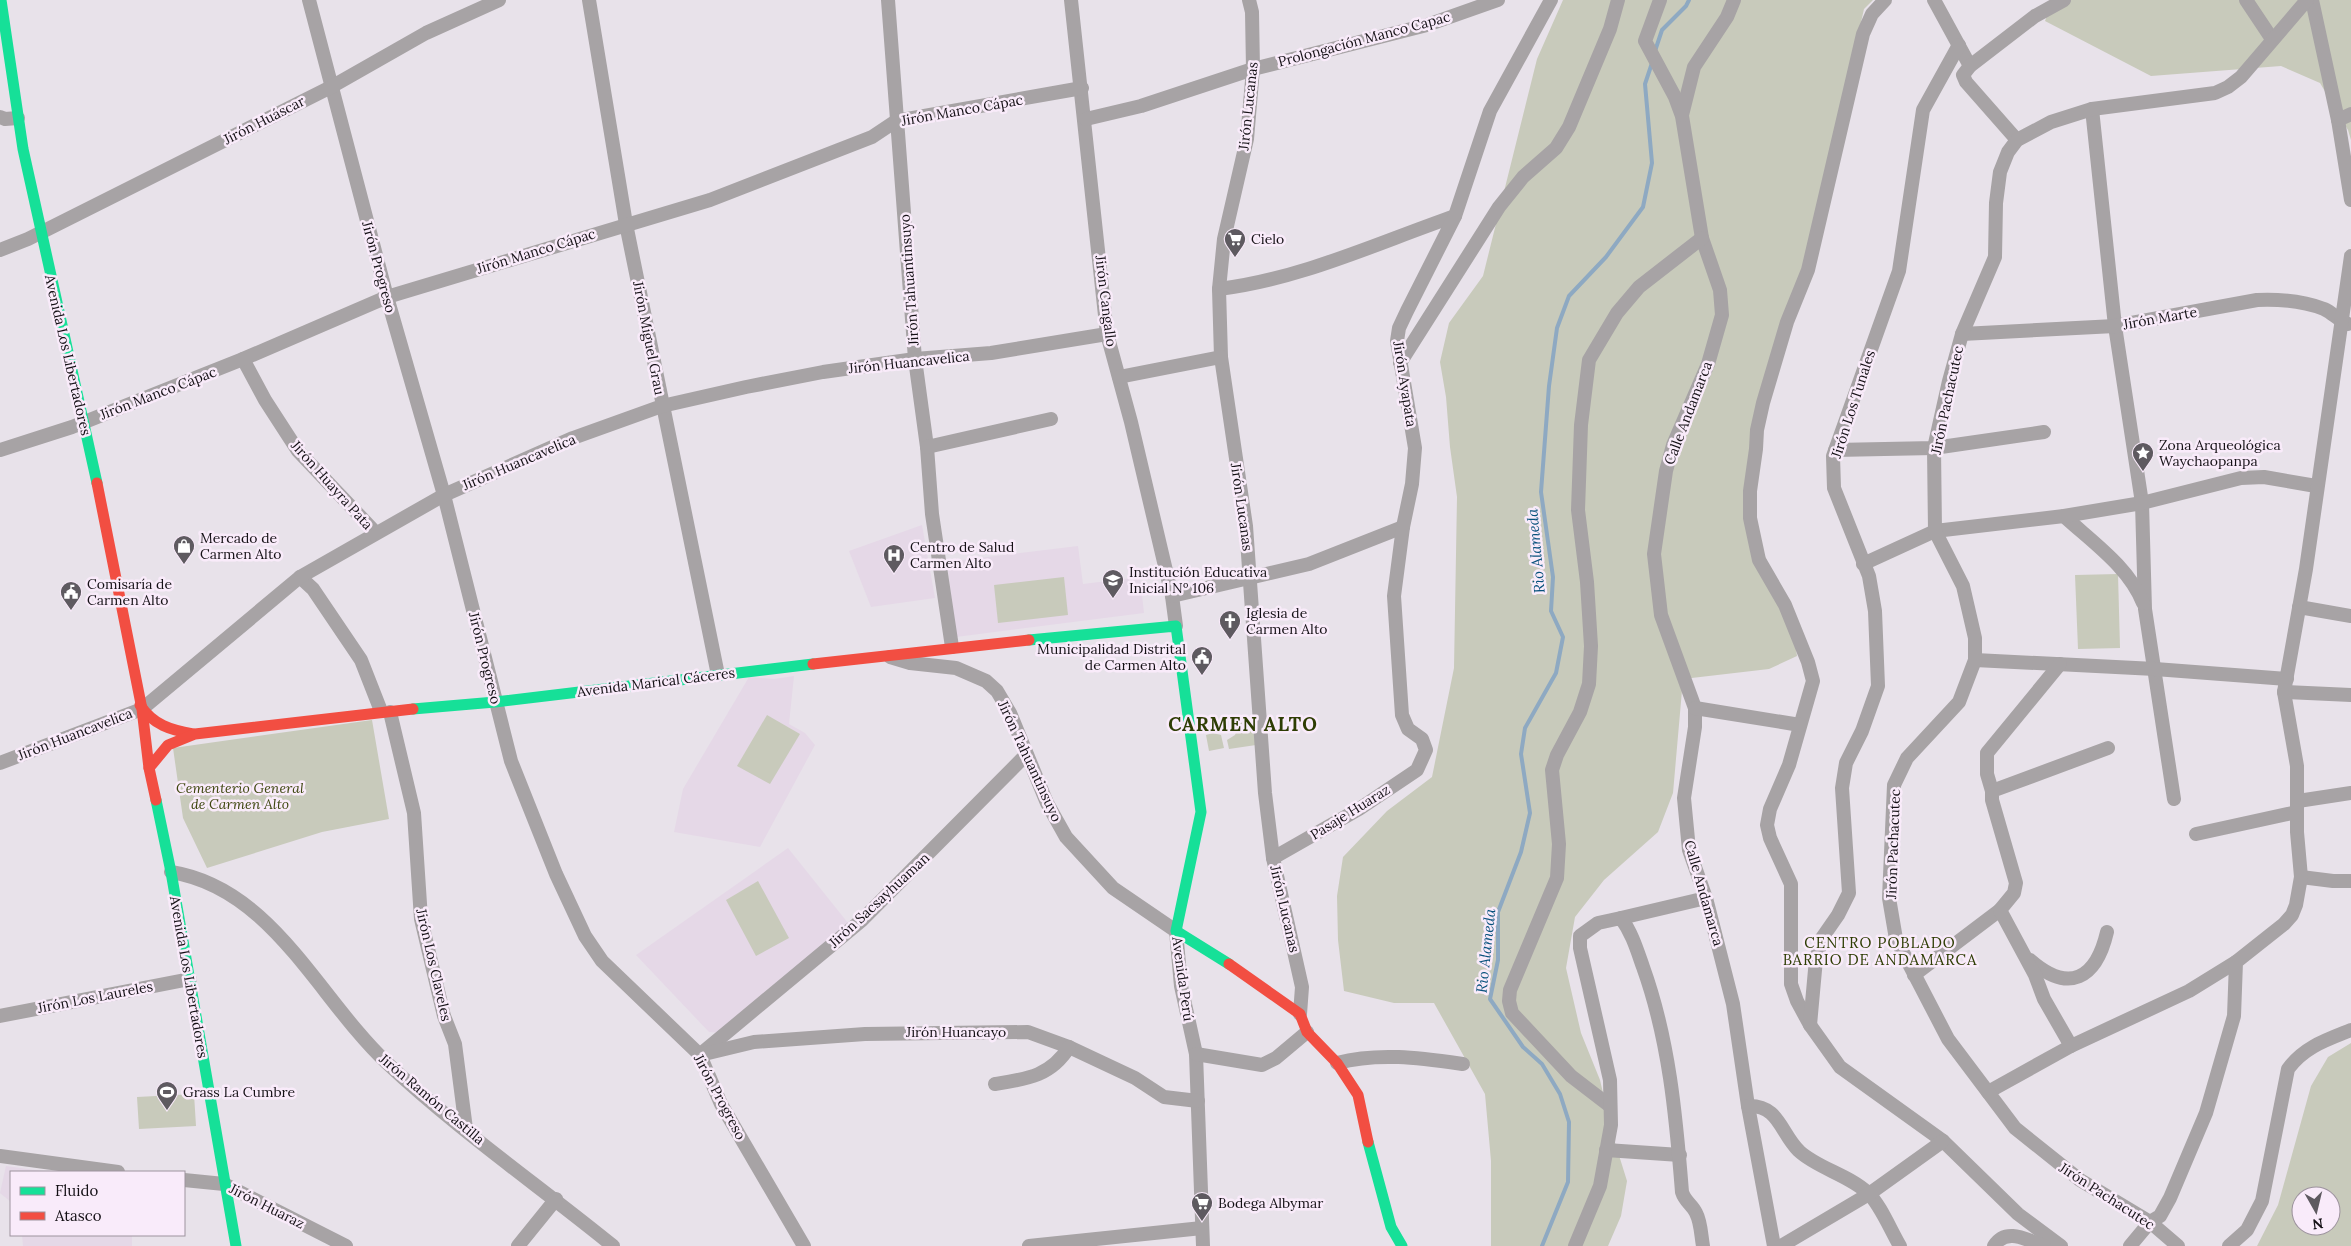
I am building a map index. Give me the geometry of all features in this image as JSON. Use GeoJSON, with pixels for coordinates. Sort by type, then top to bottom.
{"type":"FeatureCollection","features":[{"type":"Feature","properties":{"kind":"street","name":"Avenida Los Libertadores"},"geometry":{"type":"LineString","coordinates":[[1,0],[7,120]]}},
{"type":"Feature","properties":{"kind":"street","name":"Jirón Progreso"},"geometry":{"type":"LineString","coordinates":[[309,0],[387,297],[444,495],[511,761],[556,874],[585,936],[602,960],[700,1055],[721,1104],[804,1246]]}},
{"type":"Feature","properties":{"kind":"street","name":"Jirón Huáscar"},"geometry":{"type":"LineString","coordinates":[[0,250],[32,237],[331,87],[426,33],[499,0]]}},
{"type":"Feature","properties":{"kind":"street","name":"Jirón Miguel Grau"},"geometry":{"type":"LineString","coordinates":[[589,0],[626,224],[718,674]]}},
{"type":"Feature","properties":{"kind":"street","name":"Jirón Tahuantinsuyo"},"geometry":{"type":"LineString","coordinates":[[888,0],[915,359],[927,447],[932,514],[952,647]]}},
{"type":"Feature","properties":{"kind":"street","name":"Jirón Cangallo"},"geometry":{"type":"LineString","coordinates":[[1071,0],[1086,118],[1107,334],[1172,596],[1176,626]]}},
{"type":"Feature","properties":{"kind":"street","name":"Jirón Lucanas"},"geometry":{"type":"LineString","coordinates":[[1249,0],[1252,12],[1253,69],[1247,139],[1224,239],[1218,290],[1221,357],[1246,526],[1251,578],[1256,688],[1265,793],[1273,858],[1302,987],[1300,1014]]}},
{"type":"Feature","properties":{"kind":"street","name":"Prolongación Manco Capac"},"geometry":{"type":"LineString","coordinates":[[1086,118],[1141,106],[1178,92],[1253,69],[1427,25],[1498,0]]}},
{"type":"Feature","properties":{"kind":"street","name":"Jirón Ayapata"},"geometry":{"type":"LineString","coordinates":[[1422,760],[1426,750],[1422,739],[1408,729],[1402,715],[1394,596],[1403,527],[1412,484],[1415,448],[1396,341],[1399,328],[1455,216],[1490,111],[1551,0]]}},
{"type":"Feature","properties":{"kind":"street"},"geometry":{"type":"LineString","coordinates":[[1400,363],[1499,207],[1523,178],[1556,148],[1569,128],[1610,29],[1618,0]]}},
{"type":"Feature","properties":{"kind":"street","name":"Calle Andamarca"},"geometry":{"type":"LineString","coordinates":[[1660,0],[1645,41],[1675,97],[1682,116],[1702,238],[1720,290],[1722,315],[1708,364],[1673,445],[1666,471],[1654,554],[1662,615],[1695,708],[1695,727],[1684,798],[1689,850],[1706,898],[1733,1004],[1748,1106],[1774,1246]]}},
{"type":"Feature","properties":{"kind":"street"},"geometry":{"type":"LineString","coordinates":[[1682,116],[1694,67],[1727,16],[1734,0]]}},
{"type":"Feature","properties":{"kind":"street"},"geometry":{"type":"LineString","coordinates":[[1885,0],[1872,14],[1863,34],[1808,270],[1787,322],[1771,373],[1757,430],[1750,491],[1750,518],[1760,560],[1785,605],[1813,681],[1789,765],[1770,809],[1767,825],[1770,838],[1791,884],[1791,984],[1796,1001],[1810,1025],[1840,1067],[1943,1141],[2018,1214],[2062,1246]]}},
{"type":"Feature","properties":{"kind":"street"},"geometry":{"type":"LineString","coordinates":[[1934,0],[1970,66]]}},
{"type":"Feature","properties":{"kind":"street"},"geometry":{"type":"LineString","coordinates":[[2064,0],[2035,16],[1970,66],[1963,76],[1966,82],[2017,140],[2051,122],[2092,109],[2214,93],[2228,87],[2241,77],[2307,0]]}},
{"type":"Feature","properties":{"kind":"street"},"geometry":{"type":"LineString","coordinates":[[2246,0],[2272,39]]}},
{"type":"Feature","properties":{"kind":"street"},"geometry":{"type":"LineString","coordinates":[[2312,0],[2338,120],[2351,200]]}},
{"type":"Feature","properties":{"kind":"street","name":"Jirón Los Tunales"},"geometry":{"type":"LineString","coordinates":[[1810,1025],[1816,959],[1822,938],[1838,915],[1849,892],[1842,788],[1846,763],[1862,731],[1878,686],[1874,611],[1869,576],[1854,533],[1845,519],[1834,488],[1832,469],[1835,450],[1899,271],[1922,110],[1959,45]]}},
{"type":"Feature","properties":{"kind":"street","name":"Jirón Manco Cápac"},"geometry":{"type":"LineString","coordinates":[[0,450],[75,426],[243,359],[387,297],[710,200],[872,137],[896,121],[1082,88]]}},
{"type":"Feature","properties":{"kind":"street","name":"Avenida Los Libertadores"},"geometry":{"type":"LineString","coordinates":[[2,102],[75,426],[107,530],[142,709],[149,768],[171,872],[236,1246]]}},
{"type":"Feature","properties":{"kind":"street"},"geometry":{"type":"LineString","coordinates":[[2092,109],[2115,326],[2142,503],[2145,609],[2174,799]]}},
{"type":"Feature","properties":{"kind":"street"},"geometry":{"type":"LineString","coordinates":[[2338,120],[2351,114]]}},
{"type":"Feature","properties":{"kind":"street","name":"Jirón Pachacutec"},"geometry":{"type":"LineString","coordinates":[[2017,140],[2008,152],[2000,172],[1996,203],[1995,257],[1962,334],[1934,448],[1935,531],[1963,586],[1976,638],[1975,660],[1959,702],[1907,758],[1894,785],[1889,898],[1896,940],[1948,1039],[2015,1128],[2047,1156],[2080,1180],[2150,1222],[2178,1246]]}},
{"type":"Feature","properties":{"kind":"street"},"geometry":{"type":"LineString","coordinates":[[1218,290],[1252,285],[1302,271],[1455,216]]}},
{"type":"Feature","properties":{"kind":"street"},"geometry":{"type":"LineString","coordinates":[[1610,1106],[1571,1076],[1512,1013],[1509,1001],[1510,990],[1558,878],[1559,844],[1552,770],[1557,755],[1580,712],[1589,684],[1591,646],[1587,582],[1578,510],[1581,425],[1589,360],[1617,313],[1639,287],[1702,238]]}},
{"type":"Feature","properties":{"kind":"street"},"geometry":{"type":"LineString","coordinates":[[1988,1092],[2070,1046],[2189,991],[2236,962],[2284,924],[2292,914],[2301,877],[2297,766],[2285,686],[2299,607],[2316,486],[2346,324],[2351,256]]}},
{"type":"Feature","properties":{"kind":"street","name":"Jirón Marte"},"geometry":{"type":"LineString","coordinates":[[1962,334],[2115,326],[2257,300],[2279,299],[2326,310],[2346,324]]}},
{"type":"Feature","properties":{"kind":"street","name":"Jirón Huancavelica"},"geometry":{"type":"LineString","coordinates":[[0,763],[142,709],[300,577],[444,495],[573,438],[662,406],[823,372],[915,359],[991,353],[1107,334]]}},
{"type":"Feature","properties":{"kind":"street"},"geometry":{"type":"LineString","coordinates":[[1119,377],[1221,357]]}},
{"type":"Feature","properties":{"kind":"street","name":"Jirón Huayra Pata"},"geometry":{"type":"LineString","coordinates":[[243,359],[264,400],[298,451],[376,533]]}},
{"type":"Feature","properties":{"kind":"street"},"geometry":{"type":"LineString","coordinates":[[927,447],[1051,419]]}},
{"type":"Feature","properties":{"kind":"street"},"geometry":{"type":"LineString","coordinates":[[1835,450],[1934,448],[2044,432]]}},
{"type":"Feature","properties":{"kind":"street"},"geometry":{"type":"LineString","coordinates":[[1864,564],[1935,531],[2064,516],[2142,503],[2241,478],[2264,477],[2316,486]]}},
{"type":"Feature","properties":{"kind":"street"},"geometry":{"type":"LineString","coordinates":[[2064,516],[2128,577],[2138,591],[2145,609]]}},
{"type":"Feature","properties":{"kind":"street"},"geometry":{"type":"LineString","coordinates":[[1172,596],[1309,564],[1403,527]]}},
{"type":"Feature","properties":{"kind":"street","name":"Avenida Los Libertadores"},"geometry":{"type":"LineString","coordinates":[[100,562],[125,679],[142,709]]}},
{"type":"Feature","properties":{"kind":"street","name":"Jirón Los Claveles"},"geometry":{"type":"LineString","coordinates":[[300,577],[313,589],[361,660],[386,712],[414,813],[420,919],[444,1016],[455,1044],[466,1129]]}},
{"type":"Feature","properties":{"kind":"street"},"geometry":{"type":"LineString","coordinates":[[2299,607],[2351,616]]}},
{"type":"Feature","properties":{"kind":"street","name":"Avenida Marical Cáceres"},"geometry":{"type":"LineString","coordinates":[[149,768],[168,745],[195,734],[386,712],[495,702],[952,647],[1176,626]]}},
{"type":"Feature","properties":{"kind":"street","name":"Avenida Perú"},"geometry":{"type":"LineString","coordinates":[[1176,626],[1201,812],[1191,868],[1176,930],[1181,986],[1196,1054],[1203,1246]]}},
{"type":"Feature","properties":{"kind":"street","name":"Jirón Tahuantinsuyo"},"geometry":{"type":"LineString","coordinates":[[883,655],[910,663],[956,668],[986,681],[997,691],[1010,713],[1047,803],[1066,837],[1113,888],[1176,930]]}},
{"type":"Feature","properties":{"kind":"street"},"geometry":{"type":"LineString","coordinates":[[1975,660],[2155,669],[2351,695]]}},
{"type":"Feature","properties":{"kind":"street"},"geometry":{"type":"LineString","coordinates":[[1914,975],[2000,910],[2014,894],[2016,882],[1992,800],[1992,791],[1987,774],[1987,753],[2060,664]]}},
{"type":"Feature","properties":{"kind":"street"},"geometry":{"type":"LineString","coordinates":[[1695,708],[1800,725]]}},
{"type":"Feature","properties":{"kind":"street"},"geometry":{"type":"LineString","coordinates":[[142,709],[154,721],[169,730],[195,734]]}},
{"type":"Feature","properties":{"kind":"street"},"geometry":{"type":"LineString","coordinates":[[1992,791],[2108,748]]}},
{"type":"Feature","properties":{"kind":"street","name":"Jirón Sacsayhuaman"},"geometry":{"type":"LineString","coordinates":[[700,1055],[862,920],[1026,754]]}},
{"type":"Feature","properties":{"kind":"street","name":"Pasaje Huaraz"},"geometry":{"type":"LineString","coordinates":[[1273,858],[1358,810],[1417,770],[1422,760]]}},
{"type":"Feature","properties":{"kind":"street"},"geometry":{"type":"LineString","coordinates":[[2196,834],[2351,793]]}},
{"type":"Feature","properties":{"kind":"street","name":"Jirón Ramón Castilla"},"geometry":{"type":"LineString","coordinates":[[171,872],[194,875],[220,886],[277,932],[386,1062],[466,1129],[613,1246]]}},
{"type":"Feature","properties":{"kind":"street"},"geometry":{"type":"LineString","coordinates":[[2301,877],[2351,881]]}},
{"type":"Feature","properties":{"kind":"street"},"geometry":{"type":"LineString","coordinates":[[1575,1246],[1600,1186],[1611,1125],[1610,1080],[1580,948],[1580,936],[1598,923],[1706,898]]}},
{"type":"Feature","properties":{"kind":"street"},"geometry":{"type":"LineString","coordinates":[[2000,910],[2025,956],[2044,999],[2070,1046]]}},
{"type":"Feature","properties":{"kind":"street"},"geometry":{"type":"LineString","coordinates":[[1621,918],[1633,938],[1664,1035],[1680,1155],[1682,1192],[1685,1202],[1693,1208],[1697,1216],[1703,1246]]}},
{"type":"Feature","properties":{"kind":"street"},"geometry":{"type":"LineString","coordinates":[[1176,930],[1234,967],[1300,1014],[1307,1032],[1337,1063],[1358,1096],[1376,1176],[1391,1227],[1402,1246]]}},
{"type":"Feature","properties":{"kind":"street"},"geometry":{"type":"LineString","coordinates":[[2025,956],[2048,974],[2078,977],[2088,973],[2096,964],[2102,953],[2108,932]]}},
{"type":"Feature","properties":{"kind":"street"},"geometry":{"type":"LineString","coordinates":[[2130,1246],[2150,1222],[2160,1216],[2170,1198],[2206,1113],[2234,1016],[2236,962]]}},
{"type":"Feature","properties":{"kind":"street","name":"Jirón Los Laureles"},"geometry":{"type":"LineString","coordinates":[[0,1016],[190,979]]}},
{"type":"Feature","properties":{"kind":"street"},"geometry":{"type":"LineString","coordinates":[[2229,1246],[2247,1230],[2262,1202],[2288,1069],[2298,1055],[2311,1046],[2351,1030]]}},
{"type":"Feature","properties":{"kind":"street","name":"Jirón Huancayo"},"geometry":{"type":"LineString","coordinates":[[700,1055],[754,1042],[922,1032],[1028,1032],[1069,1047],[1135,1078],[1164,1098],[1198,1101]]}},
{"type":"Feature","properties":{"kind":"street"},"geometry":{"type":"LineString","coordinates":[[1196,1054],[1262,1065],[1276,1058],[1307,1032]]}},
{"type":"Feature","properties":{"kind":"street"},"geometry":{"type":"LineString","coordinates":[[995,1084],[1042,1073],[1059,1062],[1069,1047]]}},
{"type":"Feature","properties":{"kind":"street"},"geometry":{"type":"LineString","coordinates":[[1337,1063],[1362,1057],[1412,1057],[1463,1064]]}},
{"type":"Feature","properties":{"kind":"street"},"geometry":{"type":"LineString","coordinates":[[1748,1106],[1761,1106],[1771,1111],[1780,1127],[1800,1152],[1853,1182],[1869,1194],[1900,1246]]}},
{"type":"Feature","properties":{"kind":"street"},"geometry":{"type":"LineString","coordinates":[[1781,1246],[1869,1194],[1943,1141]]}},
{"type":"Feature","properties":{"kind":"street"},"geometry":{"type":"LineString","coordinates":[[1606,1150],[1680,1155]]}},
{"type":"Feature","properties":{"kind":"street"},"geometry":{"type":"LineString","coordinates":[[0,1156],[111,1171]]}},
{"type":"Feature","properties":{"kind":"street","name":"Jirón Huaraz"},"geometry":{"type":"LineString","coordinates":[[185,1180],[224,1184],[346,1246]]}},
{"type":"Feature","properties":{"kind":"street"},"geometry":{"type":"LineString","coordinates":[[518,1246],[556,1199]]}},
{"type":"Feature","properties":{"kind":"street"},"geometry":{"type":"LineString","coordinates":[[1389,1246],[1391,1227]]}},
{"type":"Feature","properties":{"kind":"street"},"geometry":{"type":"LineString","coordinates":[[1029,1246],[1202,1228]]}},
{"type":"Feature","properties":{"kind":"street"},"geometry":{"type":"LineString","coordinates":[[1994,1246],[1999,1239],[2012,1235],[2044,1246]]}},
{"type":"Feature","properties":{"kind":"shaded area","name":"Centro de Salud Carmen Alto"},"geometry":{"type":"Polygon","coordinates":[[[922,525],[935,598],[871,607],[849,551],[922,525]]]}},
{"type":"Feature","properties":{"kind":"shaded area"},"geometry":{"type":"Polygon","coordinates":[[[1078,546],[1083,584],[1140,577],[1144,613],[956,637],[947,562],[1078,546]]]}},
{"type":"Feature","properties":{"kind":"shaded area"},"geometry":{"type":"Polygon","coordinates":[[[794,676],[789,724],[805,733],[815,745],[760,847],[674,832],[683,789],[749,677],[774,679],[794,676]]]}},
{"type":"Feature","properties":{"kind":"shaded area"},"geometry":{"type":"Polygon","coordinates":[[[788,848],[848,923],[722,1033],[709,1032],[636,955],[788,848]]]}},
{"type":"Feature","properties":{"kind":"shaded area"},"geometry":{"type":"Polygon","coordinates":[[[6,1166],[44,1171],[10,1171],[10,1201],[0,1193],[6,1166]]]}},
{"type":"Feature","properties":{"kind":"shaded area"},"geometry":{"type":"Polygon","coordinates":[[[22,1236],[132,1236],[132,1246],[23,1246],[22,1236]]]}},
{"type":"Feature","properties":{"kind":"green space"},"geometry":{"type":"Polygon","coordinates":[[[1563,0],[1873,0],[1864,9],[1809,250],[1760,397],[1747,513],[1792,621],[1797,656],[1769,669],[1683,679],[1673,793],[1658,832],[1604,880],[1575,917],[1566,968],[1581,1033],[1600,1080],[1613,1136],[1627,1181],[1621,1216],[1608,1246],[1491,1246],[1491,1161],[1485,1094],[1434,1003],[1394,1003],[1344,991],[1338,940],[1337,896],[1343,857],[1387,811],[1432,777],[1454,668],[1457,497],[1446,397],[1440,362],[1449,323],[1483,276],[1537,59],[1563,0]]]}},
{"type":"Feature","properties":{"kind":"green space"},"geometry":{"type":"Polygon","coordinates":[[[2053,0],[2351,0],[2351,140],[2348,130],[2320,83],[2281,66],[2151,76],[2045,21],[2053,0]]]}},
{"type":"Feature","properties":{"kind":"green space"},"geometry":{"type":"Polygon","coordinates":[[[2118,574],[2120,648],[2078,649],[2075,575],[2118,574]]]}},
{"type":"Feature","properties":{"kind":"green space"},"geometry":{"type":"Polygon","coordinates":[[[1064,577],[1068,615],[998,623],[994,585],[1064,577]]]}},
{"type":"Feature","properties":{"kind":"green space"},"geometry":{"type":"Polygon","coordinates":[[[767,715],[800,734],[770,784],[737,766],[767,715]]]}},
{"type":"Feature","properties":{"kind":"green space"},"geometry":{"type":"Polygon","coordinates":[[[1251,719],[1256,745],[1229,749],[1227,740],[1235,735],[1241,720],[1251,719]]]}},
{"type":"Feature","properties":{"kind":"green space","name":"Cementerio General de Carmen Alto"},"geometry":{"type":"Polygon","coordinates":[[[372,720],[389,819],[322,832],[207,868],[183,818],[173,748],[372,720]]]}},
{"type":"Feature","properties":{"kind":"green space"},"geometry":{"type":"Polygon","coordinates":[[[1213,733],[1221,735],[1224,748],[1209,751],[1206,735],[1213,733]]]}},
{"type":"Feature","properties":{"kind":"green space"},"geometry":{"type":"Polygon","coordinates":[[[758,881],[789,938],[756,956],[726,900],[758,881]]]}},
{"type":"Feature","properties":{"kind":"green space"},"geometry":{"type":"Polygon","coordinates":[[[2351,1043],[2351,1246],[2257,1246],[2278,1205],[2311,1086],[2328,1057],[2351,1043]]]}},
{"type":"Feature","properties":{"kind":"green space","name":"Grass La Cumbre"},"geometry":{"type":"Polygon","coordinates":[[[194,1094],[196,1126],[139,1129],[137,1097],[194,1094]]]}},
{"type":"Feature","properties":{"kind":"waterway","name":"Rio Alameda"},"geometry":{"type":"LineString","coordinates":[[1655,51],[1662,30],[1686,6],[1689,0]]}},
{"type":"Feature","properties":{"kind":"waterway","name":"Rio Alameda"},"geometry":{"type":"LineString","coordinates":[[1542,1246],[1568,1182],[1569,1122],[1560,1094],[1542,1064],[1523,1047],[1490,999],[1498,960],[1498,912],[1521,852],[1530,813],[1521,754],[1525,728],[1556,673],[1563,637],[1551,611],[1553,577],[1541,492],[1549,386],[1557,328],[1569,296],[1606,257],[1643,207],[1652,163],[1645,84],[1652,63]]}},
{"type":"Feature","properties":{"kind":"traffic: fast"},"geometry":{"type":"LineString","coordinates":[[1,0],[23,149],[97,483]]}},
{"type":"Feature","properties":{"kind":"traffic: fast"},"geometry":{"type":"LineString","coordinates":[[1029,640],[1176,626],[1201,812],[1176,931],[1229,964]]}},
{"type":"Feature","properties":{"kind":"traffic: fast"},"geometry":{"type":"LineString","coordinates":[[413,709],[495,702],[813,664]]}},
{"type":"Feature","properties":{"kind":"traffic: fast"},"geometry":{"type":"LineString","coordinates":[[156,800],[171,872],[236,1246]]}},
{"type":"Feature","properties":{"kind":"traffic: fast"},"geometry":{"type":"LineString","coordinates":[[1368,1142],[1391,1227],[1402,1246]]}},
{"type":"Feature","properties":{"kind":"traffic: jam"},"geometry":{"type":"LineString","coordinates":[[97,483],[142,709],[149,768],[156,800]]}},
{"type":"Feature","properties":{"kind":"traffic: jam"},"geometry":{"type":"LineString","coordinates":[[813,664],[1029,640]]}},
{"type":"Feature","properties":{"kind":"traffic: jam"},"geometry":{"type":"LineString","coordinates":[[140,705],[145,712],[163,726],[193,734]]}},
{"type":"Feature","properties":{"kind":"traffic: jam"},"geometry":{"type":"LineString","coordinates":[[149,768],[168,745],[195,734],[413,709]]}},
{"type":"Feature","properties":{"kind":"traffic: jam"},"geometry":{"type":"LineString","coordinates":[[1229,964],[1300,1014],[1307,1032],[1337,1063],[1358,1095],[1368,1142]]}},
{"type":"Feature","properties":{"kind":"place","name":"Cielo"},"geometry":{"type":"Point","coordinates":[1235,258]}},
{"type":"Feature","properties":{"kind":"place","name":"Zona Arqueológica Waychaopanpa"},"geometry":{"type":"Point","coordinates":[2143,472]}},
{"type":"Feature","properties":{"kind":"place","name":"Mercado de Carmen Alto"},"geometry":{"type":"Point","coordinates":[184,565]}},
{"type":"Feature","properties":{"kind":"place","name":"Centro de Salud Carmen Alto"},"geometry":{"type":"Point","coordinates":[894,574]}},
{"type":"Feature","properties":{"kind":"place","name":"Institución Educativa Inicial Nº 106"},"geometry":{"type":"Point","coordinates":[1113,599]}},
{"type":"Feature","properties":{"kind":"place","name":"Comisaría de Carmen Alto"},"geometry":{"type":"Point","coordinates":[71,611]}},
{"type":"Feature","properties":{"kind":"place","name":"Iglesia de Carmen Alto"},"geometry":{"type":"Point","coordinates":[1230,640]}},
{"type":"Feature","properties":{"kind":"place","name":"Municipalidad Distrital de Carmen Alto"},"geometry":{"type":"Point","coordinates":[1202,676]}},
{"type":"Feature","properties":{"kind":"place","name":"Grass La Cumbre"},"geometry":{"type":"Point","coordinates":[167,1111]}},
{"type":"Feature","properties":{"kind":"place","name":"Bodega Albymar"},"geometry":{"type":"Point","coordinates":[1202,1222]}},
{"type":"Feature","properties":{"kind":"district","name":"CARMEN ALTO"},"geometry":{"type":"Point","coordinates":[1243,724]}},
{"type":"Feature","properties":{"kind":"district","name":"CENTRO POBLADO BARRIO DE ANDAMARCA"},"geometry":{"type":"Point","coordinates":[1880,952]}}]}
